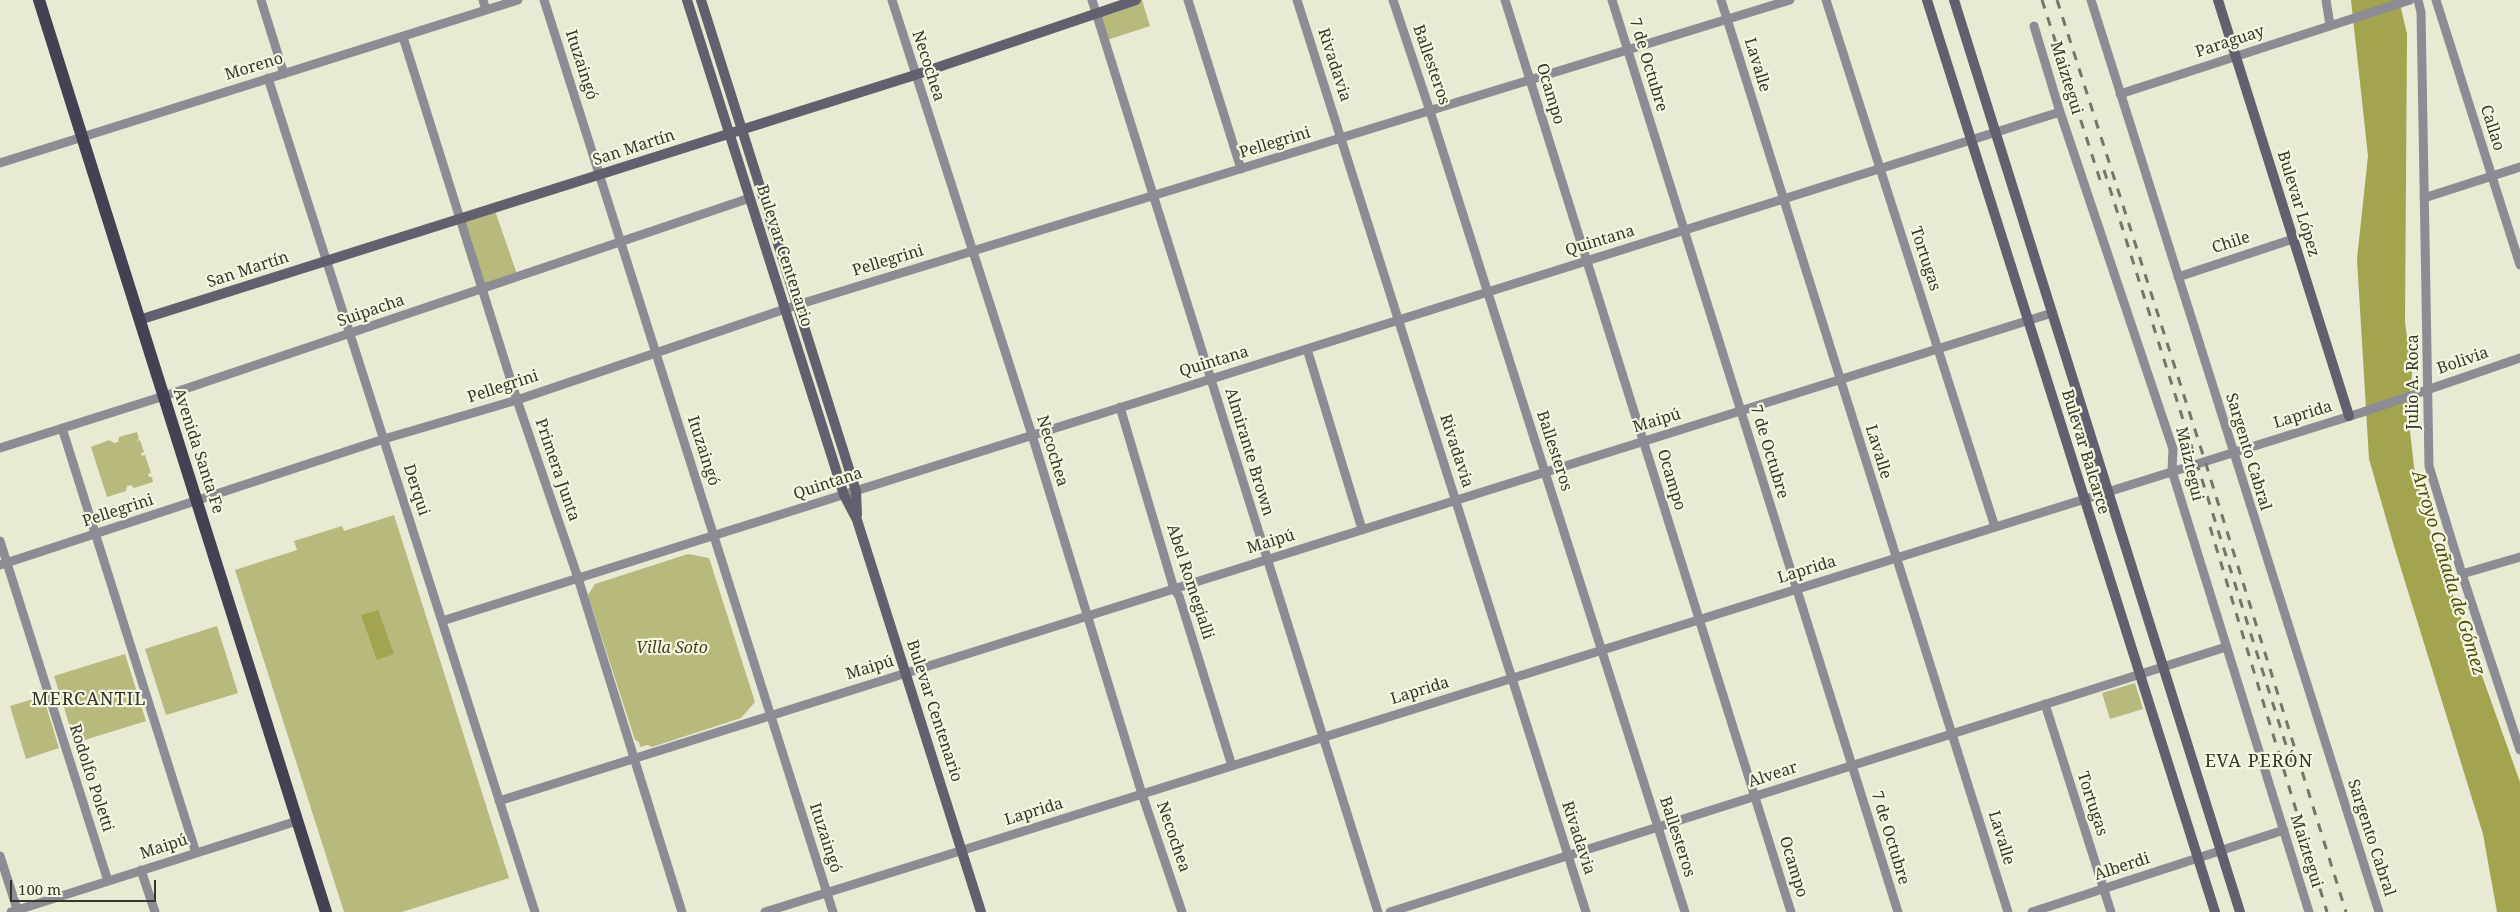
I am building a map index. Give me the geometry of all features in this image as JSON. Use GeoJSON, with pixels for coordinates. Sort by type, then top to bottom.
{"type":"FeatureCollection","features":[{"type":"Feature","properties":{"kind":"main road","name":"Avenida Santa Fe"},"geometry":{"type":"LineString","coordinates":[[38,0],[326,912]]}},
{"type":"Feature","properties":{"kind":"main road","name":"Bulevar Centenario"},"geometry":{"type":"LineString","coordinates":[[687,0],[844,495],[857,520],[982,912]]}},
{"type":"Feature","properties":{"kind":"main road","name":"Bulevar Centenario"},"geometry":{"type":"LineString","coordinates":[[701,0],[856,491],[857,520]]}},
{"type":"Feature","properties":{"kind":"main road","name":"San Martín"},"geometry":{"type":"LineString","coordinates":[[140,320],[915,75],[1136,0]]}},
{"type":"Feature","properties":{"kind":"main road","name":"Bulevar Balcarce"},"geometry":{"type":"LineString","coordinates":[[1927,0],[2215,912]]}},
{"type":"Feature","properties":{"kind":"main road","name":"Bulevar Balcarce"},"geometry":{"type":"LineString","coordinates":[[1954,0],[2240,912]]}},
{"type":"Feature","properties":{"kind":"main road","name":"Bulevar López"},"geometry":{"type":"LineString","coordinates":[[2218,0],[2349,416]]}},
{"type":"Feature","properties":{"kind":"street"},"geometry":{"type":"LineString","coordinates":[[261,0],[284,74]]}},
{"type":"Feature","properties":{"kind":"street"},"geometry":{"type":"LineString","coordinates":[[483,0],[486,10]]}},
{"type":"Feature","properties":{"kind":"street","name":"Moreno"},"geometry":{"type":"LineString","coordinates":[[0,163],[518,0]]}},
{"type":"Feature","properties":{"kind":"street","name":"Ituzaingó"},"geometry":{"type":"LineString","coordinates":[[544,0],[833,912]]}},
{"type":"Feature","properties":{"kind":"street","name":"Necochea"},"geometry":{"type":"LineString","coordinates":[[892,0],[1032,435],[1142,794],[1182,912]]}},
{"type":"Feature","properties":{"kind":"street","name":"Almirante Brown"},"geometry":{"type":"LineString","coordinates":[[1092,0],[1378,912]]}},
{"type":"Feature","properties":{"kind":"street"},"geometry":{"type":"LineString","coordinates":[[1188,0],[1241,169]]}},
{"type":"Feature","properties":{"kind":"street","name":"Rivadavia"},"geometry":{"type":"LineString","coordinates":[[1297,0],[1586,912]]}},
{"type":"Feature","properties":{"kind":"street","name":"Ballesteros"},"geometry":{"type":"LineString","coordinates":[[1393,0],[1430,110],[1685,912]]}},
{"type":"Feature","properties":{"kind":"street","name":"Ocampo"},"geometry":{"type":"LineString","coordinates":[[1505,0],[1791,912]]}},
{"type":"Feature","properties":{"kind":"street","name":"7 de Octubre"},"geometry":{"type":"LineString","coordinates":[[1612,0],[1741,410],[1795,590],[1898,912]]}},
{"type":"Feature","properties":{"kind":"street","name":"Lavalle"},"geometry":{"type":"LineString","coordinates":[[1721,0],[1895,558],[2008,912]]}},
{"type":"Feature","properties":{"kind":"street","name":"Pellegrini"},"geometry":{"type":"LineString","coordinates":[[3,564],[384,440],[517,400],[655,351],[797,305],[1790,0]]}},
{"type":"Feature","properties":{"kind":"street","name":"Tortugas"},"geometry":{"type":"LineString","coordinates":[[1826,0],[1995,527]]}},
{"type":"Feature","properties":{"kind":"street","name":"Sargento Cabral"},"geometry":{"type":"LineString","coordinates":[[2091,0],[2232,452],[2380,912]]}},
{"type":"Feature","properties":{"kind":"street"},"geometry":{"type":"LineString","coordinates":[[2326,0],[2330,26]]}},
{"type":"Feature","properties":{"kind":"street","name":"Julio A. Roca"},"geometry":{"type":"LineString","coordinates":[[2418,0],[2422,12],[2429,466],[2462,574],[2520,750]]}},
{"type":"Feature","properties":{"kind":"street","name":"Callao"},"geometry":{"type":"LineString","coordinates":[[2436,0],[2520,265]]}},
{"type":"Feature","properties":{"kind":"street","name":"Paraguay"},"geometry":{"type":"LineString","coordinates":[[2120,94],[2407,1]]}},
{"type":"Feature","properties":{"kind":"street","name":"Maiztegui"},"geometry":{"type":"LineString","coordinates":[[2034,26],[2060,112],[2172,449],[2171,472],[2309,912]]}},
{"type":"Feature","properties":{"kind":"street","name":"Primera Junta"},"geometry":{"type":"LineString","coordinates":[[404,37],[482,290],[517,400],[578,578],[682,912]]}},
{"type":"Feature","properties":{"kind":"street","name":"Derqui"},"geometry":{"type":"LineString","coordinates":[[268,78],[534,912]]}},
{"type":"Feature","properties":{"kind":"street","name":"Quintana"},"geometry":{"type":"LineString","coordinates":[[442,621],[2060,112]]}},
{"type":"Feature","properties":{"kind":"street"},"geometry":{"type":"LineString","coordinates":[[2424,198],[2520,166]]}},
{"type":"Feature","properties":{"kind":"street","name":"Suipacha"},"geometry":{"type":"LineString","coordinates":[[0,448],[164,396],[482,290],[750,198]]}},
{"type":"Feature","properties":{"kind":"street","name":"Chile"},"geometry":{"type":"LineString","coordinates":[[2178,276],[2293,238]]}},
{"type":"Feature","properties":{"kind":"street","name":"Maipú"},"geometry":{"type":"LineString","coordinates":[[499,800],[2052,313]]}},
{"type":"Feature","properties":{"kind":"street"},"geometry":{"type":"LineString","coordinates":[[1307,349],[1362,529]]}},
{"type":"Feature","properties":{"kind":"street","name":"Bolivia"},"geometry":{"type":"LineString","coordinates":[[2360,413],[2520,358]]}},
{"type":"Feature","properties":{"kind":"street","name":"Abel Romegialli"},"geometry":{"type":"LineString","coordinates":[[1120,407],[1174,589],[1179,596],[1232,766]]}},
{"type":"Feature","properties":{"kind":"street","name":"Laprida"},"geometry":{"type":"LineString","coordinates":[[765,912],[2360,413]]}},
{"type":"Feature","properties":{"kind":"street"},"geometry":{"type":"LineString","coordinates":[[62,428],[196,853]]}},
{"type":"Feature","properties":{"kind":"street","name":"Rodolfo Poletti"},"geometry":{"type":"LineString","coordinates":[[0,541],[3,564],[108,881]]}},
{"type":"Feature","properties":{"kind":"street"},"geometry":{"type":"LineString","coordinates":[[2462,574],[2520,557]]}},
{"type":"Feature","properties":{"kind":"street","name":"Alvear"},"geometry":{"type":"LineString","coordinates":[[1390,912],[2226,647]]}},
{"type":"Feature","properties":{"kind":"street","name":"Tortugas"},"geometry":{"type":"LineString","coordinates":[[2045,704],[2111,912]]}},
{"type":"Feature","properties":{"kind":"street","name":"Maipú"},"geometry":{"type":"LineString","coordinates":[[15,911],[298,821]]}},
{"type":"Feature","properties":{"kind":"street","name":"Alberdi"},"geometry":{"type":"LineString","coordinates":[[2032,912],[2284,830]]}},
{"type":"Feature","properties":{"kind":"street"},"geometry":{"type":"LineString","coordinates":[[0,856],[15,911]]}},
{"type":"Feature","properties":{"kind":"street"},"geometry":{"type":"LineString","coordinates":[[141,870],[155,912]]}},
{"type":"Feature","properties":{"kind":"green space"},"geometry":{"type":"Polygon","coordinates":[[[1136,0],[1142,0],[1150,26],[1104,41],[1096,13],[1136,0]]]}},
{"type":"Feature","properties":{"kind":"green space"},"geometry":{"type":"Polygon","coordinates":[[[494,208],[518,277],[482,290],[460,219],[494,208]]]}},
{"type":"Feature","properties":{"kind":"green space"},"geometry":{"type":"Polygon","coordinates":[[[137,432],[139,438],[137,441],[140,440],[144,452],[141,453],[142,456],[145,455],[151,473],[148,474],[149,477],[152,477],[153,482],[134,488],[131,485],[127,486],[126,491],[107,497],[91,447],[109,440],[114,443],[118,442],[119,437],[137,432]]]}},
{"type":"Feature","properties":{"kind":"green space"},"geometry":{"type":"Polygon","coordinates":[[[394,515],[509,878],[402,912],[344,912],[235,570],[297,550],[294,541],[342,526],[344,531],[394,515]]]}},
{"type":"Feature","properties":{"kind":"green space","name":"Villa Soto"},"geometry":{"type":"Polygon","coordinates":[[[688,554],[709,558],[755,702],[741,718],[652,747],[647,745],[640,747],[639,742],[635,740],[588,595],[595,584],[688,554]]]}},
{"type":"Feature","properties":{"kind":"green space"},"geometry":{"type":"Polygon","coordinates":[[[217,626],[238,693],[166,715],[145,649],[217,626]]]}},
{"type":"Feature","properties":{"kind":"green space"},"geometry":{"type":"Polygon","coordinates":[[[125,654],[146,721],[75,743],[54,676],[125,654]]]}},
{"type":"Feature","properties":{"kind":"green space"},"geometry":{"type":"Polygon","coordinates":[[[2135,683],[2143,709],[2110,719],[2102,693],[2135,683]]]}},
{"type":"Feature","properties":{"kind":"green space"},"geometry":{"type":"Polygon","coordinates":[[[43,696],[59,748],[26,759],[10,706],[43,696]]]}},
{"type":"Feature","properties":{"kind":"shaded area","name":"Arroyo Cañada de Gómez"},"geometry":{"type":"Polygon","coordinates":[[[2351,0],[2399,0],[2407,34],[2405,322],[2412,374],[2408,413],[2414,467],[2428,525],[2520,782],[2520,912],[2497,912],[2483,834],[2369,459],[2357,259],[2368,156],[2351,0]]]}},
{"type":"Feature","properties":{"kind":"shaded area"},"geometry":{"type":"Polygon","coordinates":[[[378,610],[394,654],[377,660],[361,615],[378,610]]]}},
{"type":"Feature","properties":{"kind":"railway"},"geometry":{"type":"LineString","coordinates":[[2042,0],[2101,183]]}},
{"type":"Feature","properties":{"kind":"railway"},"geometry":{"type":"LineString","coordinates":[[2057,0],[2205,461],[2346,912]]}},
{"type":"Feature","properties":{"kind":"railway"},"geometry":{"type":"LineString","coordinates":[[2104,170],[2292,764]]}},
{"type":"Feature","properties":{"kind":"railway"},"geometry":{"type":"LineString","coordinates":[[2210,527],[2327,912]]}},
{"type":"Feature","properties":{"kind":"district","name":"MERCANTIL"},"geometry":{"type":"Point","coordinates":[89,700]}},
{"type":"Feature","properties":{"kind":"district","name":"EVA PERÓN"},"geometry":{"type":"Point","coordinates":[2259,762]}}]}
